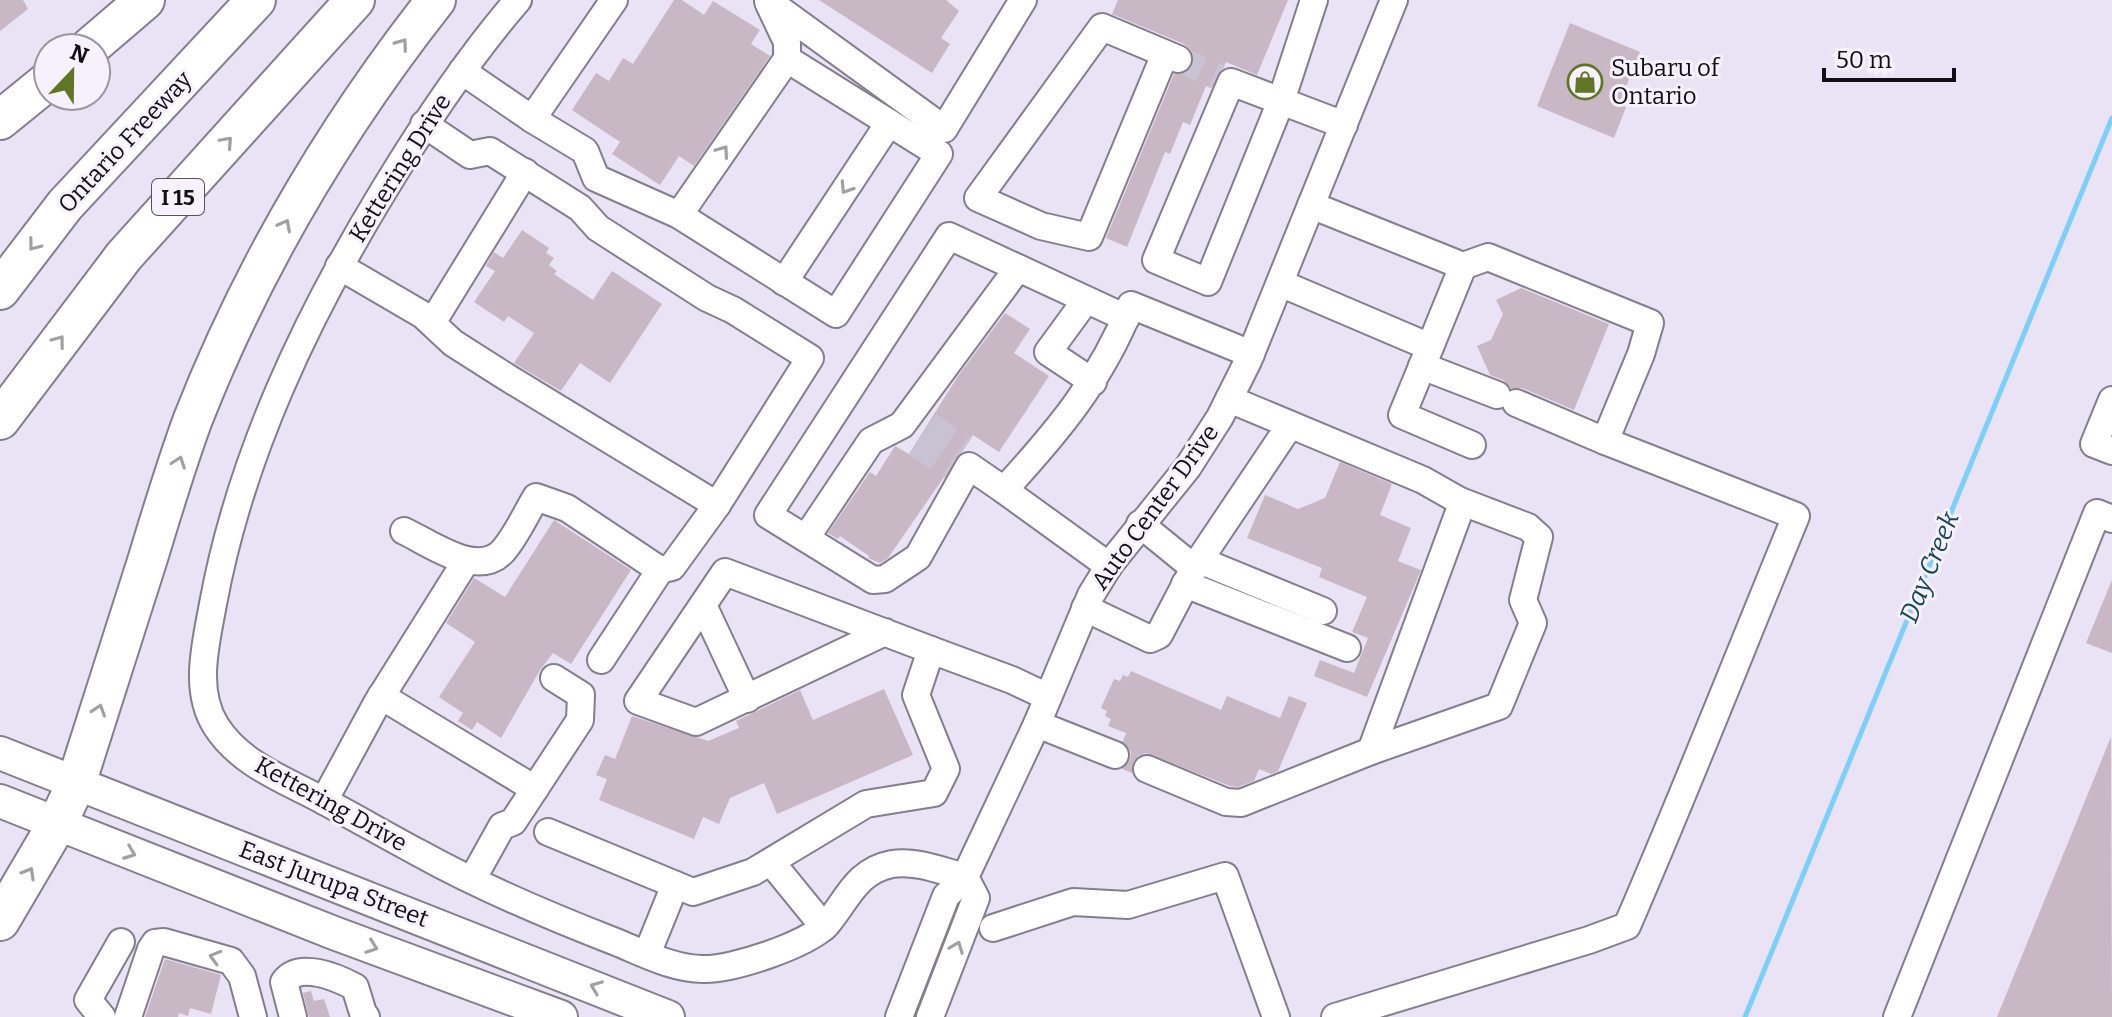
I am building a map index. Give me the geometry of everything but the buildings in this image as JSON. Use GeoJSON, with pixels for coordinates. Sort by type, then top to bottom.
{"type":"FeatureCollection","features":[{"type":"Feature","properties":{"kind":"highway"},"geometry":{"type":"LineString","coordinates":[[108,32],[145,0]]}},
{"type":"Feature","properties":{"kind":"highway","name":"Ontario Freeway"},"geometry":{"type":"LineString","coordinates":[[0,290],[65,205],[256,0]]}},
{"type":"Feature","properties":{"kind":"highway","name":"I 15"},"geometry":{"type":"LineString","coordinates":[[0,420],[124,256],[355,0]]}},
{"type":"Feature","properties":{"kind":"highway"},"geometry":{"type":"LineString","coordinates":[[0,921],[57,824],[76,784],[193,419],[223,350],[288,219],[328,153],[370,88],[436,0]]}},
{"type":"Feature","properties":{"kind":"highway"},"geometry":{"type":"LineString","coordinates":[[0,120],[32,94]]}},
{"type":"Feature","properties":{"kind":"main road","name":"East Jurupa Street"},"geometry":{"type":"LineString","coordinates":[[0,753],[668,1017]]}},
{"type":"Feature","properties":{"kind":"main road","name":"East Jurupa Street"},"geometry":{"type":"LineString","coordinates":[[0,801],[334,933],[561,1017]]}},
{"type":"Feature","properties":{"kind":"street","name":"Kettering Drive"},"geometry":{"type":"LineString","coordinates":[[518,0],[424,124],[339,266],[292,361],[244,484],[220,570],[204,657],[203,691],[214,723],[235,750],[267,772],[472,880],[557,919],[682,966],[705,969],[767,956],[824,927],[858,880],[881,867],[908,863],[965,877]]}},
{"type":"Feature","properties":{"kind":"street"},"geometry":{"type":"LineString","coordinates":[[532,119],[614,0]]}},
{"type":"Feature","properties":{"kind":"street"},"geometry":{"type":"LineString","coordinates":[[679,215],[787,59],[787,42],[768,0]]}},
{"type":"Feature","properties":{"kind":"street"},"geometry":{"type":"LineString","coordinates":[[768,0],[944,129],[1023,0]]}},
{"type":"Feature","properties":{"kind":"street"},"geometry":{"type":"LineString","coordinates":[[1314,0],[1281,101],[1208,282],[1156,260],[1225,80],[1281,101],[1344,125]]}},
{"type":"Feature","properties":{"kind":"street","name":"Auto Center Drive"},"geometry":{"type":"LineString","coordinates":[[899,1017],[946,896],[965,877],[1037,724],[1085,608],[1109,566],[1188,467],[1229,399],[1251,354],[1394,0]]}},
{"type":"Feature","properties":{"kind":"street"},"geometry":{"type":"LineString","coordinates":[[1102,27],[1171,57],[1089,237],[1041,226],[978,198],[1102,27]]}},
{"type":"Feature","properties":{"kind":"street"},"geometry":{"type":"LineString","coordinates":[[462,71],[585,151],[596,178],[679,215],[836,314],[939,154],[787,59]]}},
{"type":"Feature","properties":{"kind":"street"},"geometry":{"type":"LineString","coordinates":[[784,282],[889,123]]}},
{"type":"Feature","properties":{"kind":"street"},"geometry":{"type":"LineString","coordinates":[[424,124],[470,155],[490,151],[525,172],[580,208],[598,228],[707,298],[733,310],[810,358],[717,505],[672,567],[660,570],[601,660]]}},
{"type":"Feature","properties":{"kind":"street"},"geometry":{"type":"LineString","coordinates":[[432,323],[525,172]]}},
{"type":"Feature","properties":{"kind":"street"},"geometry":{"type":"LineString","coordinates":[[1311,205],[1463,266],[1488,257],[1650,323],[1641,354],[1605,441]]}},
{"type":"Feature","properties":{"kind":"street"},"geometry":{"type":"LineString","coordinates":[[1109,566],[962,461],[918,557],[885,579],[873,580],[768,515],[949,236],[1126,318]]}},
{"type":"Feature","properties":{"kind":"street"},"geometry":{"type":"LineString","coordinates":[[339,266],[423,315],[464,350],[717,505]]}},
{"type":"Feature","properties":{"kind":"street"},"geometry":{"type":"LineString","coordinates":[[1463,266],[1402,415],[1472,445]]}},
{"type":"Feature","properties":{"kind":"street"},"geometry":{"type":"LineString","coordinates":[[806,538],[871,441],[916,431],[1018,268]]}},
{"type":"Feature","properties":{"kind":"street"},"geometry":{"type":"LineString","coordinates":[[1280,283],[1506,399],[1796,516],[1682,800],[1627,926],[1335,1017]]}},
{"type":"Feature","properties":{"kind":"street"},"geometry":{"type":"LineString","coordinates":[[1086,300],[1048,352],[1093,382]]}},
{"type":"Feature","properties":{"kind":"street"},"geometry":{"type":"LineString","coordinates":[[1004,490],[1093,382],[1115,345],[1131,305],[1251,354]]}},
{"type":"Feature","properties":{"kind":"street"},"geometry":{"type":"LineString","coordinates":[[1147,769],[1226,802],[1241,803],[1371,751],[1499,706],[1533,623],[1523,600],[1539,537],[1528,527],[1460,501],[1423,480],[1229,399]]}},
{"type":"Feature","properties":{"kind":"street"},"geometry":{"type":"LineString","coordinates":[[2112,400],[2094,444],[2112,451]]}},
{"type":"Feature","properties":{"kind":"street"},"geometry":{"type":"LineString","coordinates":[[1085,608],[1150,639],[1159,635],[1193,571],[1290,425]]}},
{"type":"Feature","properties":{"kind":"street"},"geometry":{"type":"LineString","coordinates":[[404,531],[466,561],[487,562],[502,552],[536,497],[567,508],[660,570]]}},
{"type":"Feature","properties":{"kind":"street"},"geometry":{"type":"LineString","coordinates":[[1371,751],[1459,512],[1460,501]]}},
{"type":"Feature","properties":{"kind":"street"},"geometry":{"type":"LineString","coordinates":[[1897,1017],[2097,513],[2112,519]]}},
{"type":"Feature","properties":{"kind":"street"},"geometry":{"type":"LineString","coordinates":[[1140,524],[1193,571],[1347,648]]}},
{"type":"Feature","properties":{"kind":"street"},"geometry":{"type":"LineString","coordinates":[[324,801],[381,696],[466,561]]}},
{"type":"Feature","properties":{"kind":"street"},"geometry":{"type":"LineString","coordinates":[[1193,571],[1323,611]]}},
{"type":"Feature","properties":{"kind":"street"},"geometry":{"type":"LineString","coordinates":[[885,632],[696,722],[638,701],[725,572],[885,632],[931,650],[1012,680],[1048,697]]}},
{"type":"Feature","properties":{"kind":"street"},"geometry":{"type":"LineString","coordinates":[[703,605],[747,699]]}},
{"type":"Feature","properties":{"kind":"street"},"geometry":{"type":"LineString","coordinates":[[548,832],[693,892],[753,872],[866,804],[934,793],[946,769],[916,695],[931,650]]}},
{"type":"Feature","properties":{"kind":"street"},"geometry":{"type":"LineString","coordinates":[[472,880],[502,826],[513,822],[580,720],[581,695],[554,678]]}},
{"type":"Feature","properties":{"kind":"street"},"geometry":{"type":"LineString","coordinates":[[381,696],[535,789]]}},
{"type":"Feature","properties":{"kind":"street"},"geometry":{"type":"LineString","coordinates":[[1037,724],[1115,755]]}},
{"type":"Feature","properties":{"kind":"street"},"geometry":{"type":"LineString","coordinates":[[771,862],[824,927]]}},
{"type":"Feature","properties":{"kind":"street"},"geometry":{"type":"LineString","coordinates":[[993,928],[1073,902],[1128,905],[1225,876],[1276,1017]]}},
{"type":"Feature","properties":{"kind":"street"},"geometry":{"type":"LineString","coordinates":[[930,1017],[976,898],[965,877]]}},
{"type":"Feature","properties":{"kind":"street"},"geometry":{"type":"LineString","coordinates":[[647,954],[675,885]]}},
{"type":"Feature","properties":{"kind":"street"},"geometry":{"type":"LineString","coordinates":[[102,1017],[88,1000],[121,942]]}},
{"type":"Feature","properties":{"kind":"street"},"geometry":{"type":"LineString","coordinates":[[128,1017],[151,949],[155,943],[164,942],[231,961],[242,976],[253,1017]]}},
{"type":"Feature","properties":{"kind":"street"},"geometry":{"type":"LineString","coordinates":[[293,1017],[284,982],[290,974],[304,970],[355,987],[363,1011]]}},
{"type":"Feature","properties":{"kind":"waterway","name":"Day Creek"},"geometry":{"type":"LineString","coordinates":[[1745,1017],[2112,118]]}},
{"type":"Feature","properties":{"kind":"tunnel"},"geometry":{"type":"LineString","coordinates":[[1178,59],[1220,77]]}},
{"type":"Feature","properties":{"kind":"tunnel"},"geometry":{"type":"LineString","coordinates":[[929,425],[964,449]]}},
{"type":"Feature","properties":{"kind":"tunnel"},"geometry":{"type":"LineString","coordinates":[[916,444],[952,467]]}},
{"type":"Feature","properties":{"kind":"place","name":"Subaru of Ontario"},"geometry":{"type":"Point","coordinates":[1585,82]}}]}
